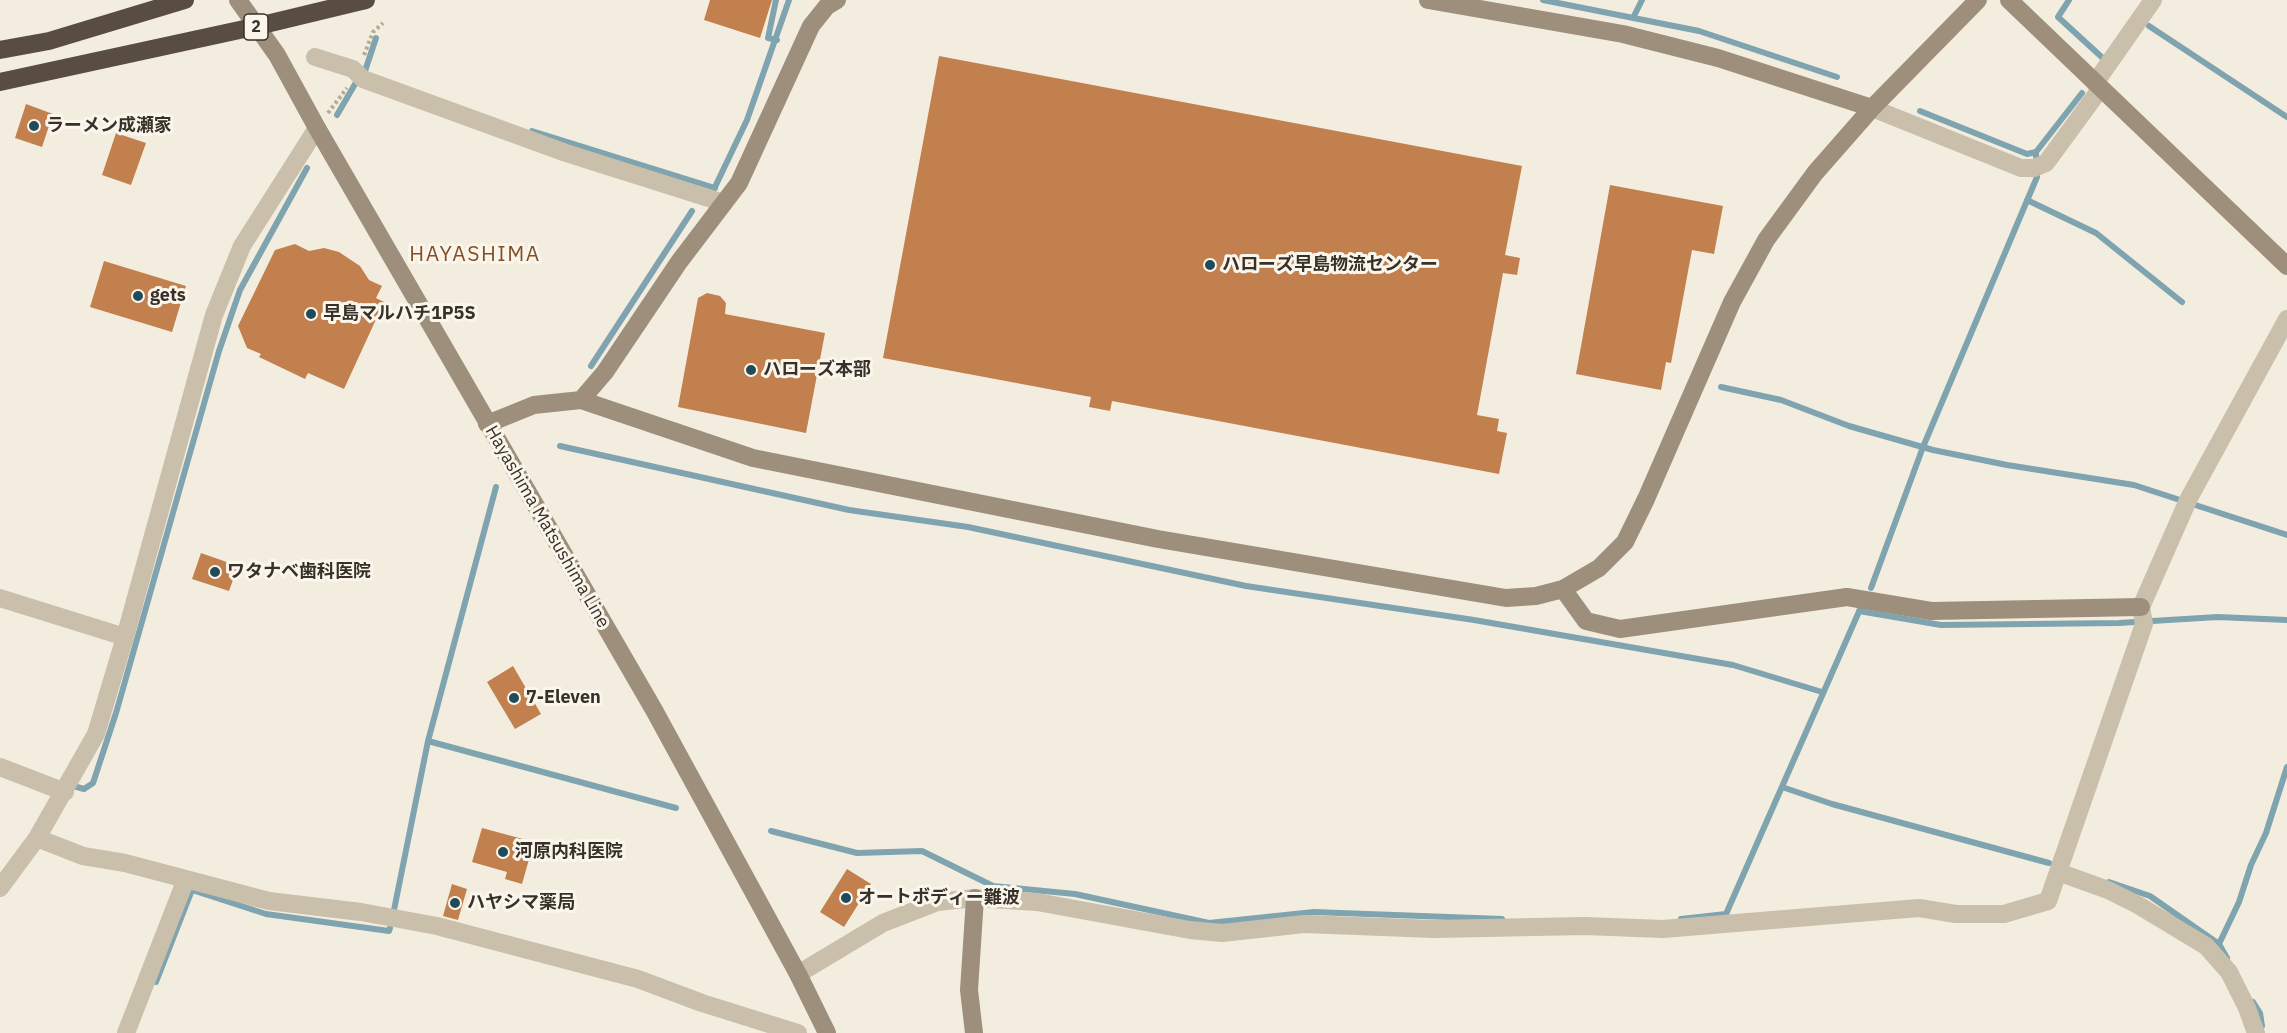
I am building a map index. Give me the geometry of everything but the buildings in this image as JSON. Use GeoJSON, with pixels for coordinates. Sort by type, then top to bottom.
{"type":"FeatureCollection","features":[{"type":"Feature","properties":{"kind":"highway"},"geometry":{"type":"LineString","coordinates":[[0,51],[49,41],[184,0]]}},
{"type":"Feature","properties":{"kind":"highway","name":"2"},"geometry":{"type":"LineString","coordinates":[[0,82],[366,0]]}},
{"type":"Feature","properties":{"kind":"street","name":"Hayashima Matsushima Line"},"geometry":{"type":"LineString","coordinates":[[238,0],[277,55],[487,424],[654,710],[798,974],[827,1033]]}},
{"type":"Feature","properties":{"kind":"street"},"geometry":{"type":"LineString","coordinates":[[581,400],[605,372],[679,262],[739,183],[811,26],[827,6],[837,0]]}},
{"type":"Feature","properties":{"kind":"street"},"geometry":{"type":"LineString","coordinates":[[1428,0],[1623,34],[1718,58],[1872,108],[2021,168],[2034,168],[2046,163],[2153,0]]}},
{"type":"Feature","properties":{"kind":"street"},"geometry":{"type":"LineString","coordinates":[[487,424],[534,405],[581,400],[753,458],[1158,539],[1506,598],[1536,596],[1563,589],[1599,568],[1625,542],[1732,302],[1766,240],[1815,173],[1872,108],[1978,0]]}},
{"type":"Feature","properties":{"kind":"street"},"geometry":{"type":"LineString","coordinates":[[2010,0],[2287,266]]}},
{"type":"Feature","properties":{"kind":"street"},"geometry":{"type":"LineString","coordinates":[[315,57],[353,69],[361,76],[566,153],[724,203]]}},
{"type":"Feature","properties":{"kind":"street"},"geometry":{"type":"LineString","coordinates":[[0,888],[37,838],[96,734],[125,638],[214,315],[242,246],[317,128]]}},
{"type":"Feature","properties":{"kind":"street"},"geometry":{"type":"LineString","coordinates":[[798,974],[883,923],[937,902],[975,898],[1036,902],[1190,930],[1222,933],[1304,924],[1434,930],[1585,926],[1663,929],[1919,908],[1956,914],[2004,914],[2048,901],[2142,615],[2189,498],[2287,319]]}},
{"type":"Feature","properties":{"kind":"street"},"geometry":{"type":"LineString","coordinates":[[1563,589],[1586,621],[1620,629],[1847,597],[1931,611],[2142,615]]}},
{"type":"Feature","properties":{"kind":"street"},"geometry":{"type":"LineString","coordinates":[[0,598],[125,638]]}},
{"type":"Feature","properties":{"kind":"street"},"geometry":{"type":"LineString","coordinates":[[0,767],[67,787]]}},
{"type":"Feature","properties":{"kind":"street"},"geometry":{"type":"LineString","coordinates":[[37,838],[83,856],[125,863],[269,901],[361,912],[437,926],[638,979],[702,1004],[798,1033]]}},
{"type":"Feature","properties":{"kind":"street"},"geometry":{"type":"LineString","coordinates":[[2058,872],[2128,900],[2206,946],[2229,972],[2247,1008],[2256,1033]]}},
{"type":"Feature","properties":{"kind":"street"},"geometry":{"type":"LineString","coordinates":[[126,1033],[186,879]]}},
{"type":"Feature","properties":{"kind":"street"},"geometry":{"type":"LineString","coordinates":[[974,1033],[969,990],[975,898]]}},
{"type":"Feature","properties":{"kind":"waterway"},"geometry":{"type":"LineString","coordinates":[[776,0],[768,38],[777,40]]}},
{"type":"Feature","properties":{"kind":"waterway"},"geometry":{"type":"LineString","coordinates":[[714,189],[747,120],[789,0]]}},
{"type":"Feature","properties":{"kind":"waterway"},"geometry":{"type":"LineString","coordinates":[[1543,0],[1699,31],[1837,77]]}},
{"type":"Feature","properties":{"kind":"waterway"},"geometry":{"type":"LineString","coordinates":[[1633,18],[1642,0]]}},
{"type":"Feature","properties":{"kind":"waterway"},"geometry":{"type":"LineString","coordinates":[[2069,0],[2058,17],[2106,61]]}},
{"type":"Feature","properties":{"kind":"waterway"},"geometry":{"type":"LineString","coordinates":[[2149,26],[2287,117]]}},
{"type":"Feature","properties":{"kind":"waterway"},"geometry":{"type":"LineString","coordinates":[[365,71],[376,38]]}},
{"type":"Feature","properties":{"kind":"waterway"},"geometry":{"type":"LineString","coordinates":[[337,115],[358,79]]}},
{"type":"Feature","properties":{"kind":"waterway"},"geometry":{"type":"LineString","coordinates":[[1871,588],[1923,447],[2037,177],[2036,152],[2082,93]]}},
{"type":"Feature","properties":{"kind":"waterway"},"geometry":{"type":"LineString","coordinates":[[1920,111],[2027,154],[2036,152]]}},
{"type":"Feature","properties":{"kind":"waterway"},"geometry":{"type":"LineString","coordinates":[[532,131],[715,188]]}},
{"type":"Feature","properties":{"kind":"waterway"},"geometry":{"type":"LineString","coordinates":[[70,785],[84,789],[93,783],[116,713],[219,351],[240,290],[307,168]]}},
{"type":"Feature","properties":{"kind":"waterway"},"geometry":{"type":"LineString","coordinates":[[2027,200],[2096,233],[2182,302]]}},
{"type":"Feature","properties":{"kind":"waterway"},"geometry":{"type":"LineString","coordinates":[[591,366],[692,211]]}},
{"type":"Feature","properties":{"kind":"waterway"},"geometry":{"type":"LineString","coordinates":[[1721,387],[1781,400],[1849,426],[1933,450],[2007,465],[2134,485],[2287,535]]}},
{"type":"Feature","properties":{"kind":"waterway"},"geometry":{"type":"LineString","coordinates":[[560,446],[849,510],[968,527],[1246,586],[1474,620],[1733,665],[1822,692]]}},
{"type":"Feature","properties":{"kind":"waterway"},"geometry":{"type":"LineString","coordinates":[[394,910],[428,741],[496,487]]}},
{"type":"Feature","properties":{"kind":"waterway"},"geometry":{"type":"LineString","coordinates":[[1681,919],[1726,914],[1861,607]]}},
{"type":"Feature","properties":{"kind":"waterway"},"geometry":{"type":"LineString","coordinates":[[1859,611],[1941,625],[2119,623],[2218,617],[2287,620]]}},
{"type":"Feature","properties":{"kind":"waterway"},"geometry":{"type":"LineString","coordinates":[[428,741],[676,808]]}},
{"type":"Feature","properties":{"kind":"waterway"},"geometry":{"type":"LineString","coordinates":[[2219,944],[2239,902],[2251,865],[2266,833],[2287,767]]}},
{"type":"Feature","properties":{"kind":"waterway"},"geometry":{"type":"LineString","coordinates":[[1782,787],[1832,804],[2049,863]]}},
{"type":"Feature","properties":{"kind":"waterway"},"geometry":{"type":"LineString","coordinates":[[771,831],[857,853],[922,851],[993,886],[1075,894],[1209,923],[1314,912],[1502,919]]}},
{"type":"Feature","properties":{"kind":"waterway"},"geometry":{"type":"LineString","coordinates":[[2109,882],[2150,896],[2219,944],[2227,958]]}},
{"type":"Feature","properties":{"kind":"waterway"},"geometry":{"type":"LineString","coordinates":[[156,982],[192,890],[266,914],[389,931],[390,928]]}},
{"type":"Feature","properties":{"kind":"waterway"},"geometry":{"type":"LineString","coordinates":[[2253,1002],[2260,1013],[2262,1026]]}},
{"type":"Feature","properties":{"kind":"place","name":"ラーメン成瀬家"},"geometry":{"type":"Point","coordinates":[34,126]}},
{"type":"Feature","properties":{"kind":"place","name":"ハローズ早島物流センター"},"geometry":{"type":"Point","coordinates":[1210,265]}},
{"type":"Feature","properties":{"kind":"place","name":"gets"},"geometry":{"type":"Point","coordinates":[138,296]}},
{"type":"Feature","properties":{"kind":"place","name":"早島マルハチ1P5S"},"geometry":{"type":"Point","coordinates":[311,314]}},
{"type":"Feature","properties":{"kind":"place","name":"ハローズ本部"},"geometry":{"type":"Point","coordinates":[751,370]}},
{"type":"Feature","properties":{"kind":"place","name":"ワタナベ歯科医院"},"geometry":{"type":"Point","coordinates":[215,572]}},
{"type":"Feature","properties":{"kind":"place","name":"7-Eleven"},"geometry":{"type":"Point","coordinates":[514,698]}},
{"type":"Feature","properties":{"kind":"place","name":"河原内科医院"},"geometry":{"type":"Point","coordinates":[503,852]}},
{"type":"Feature","properties":{"kind":"place","name":"オートボディー難波"},"geometry":{"type":"Point","coordinates":[846,898]}},
{"type":"Feature","properties":{"kind":"place","name":"ハヤシマ薬局"},"geometry":{"type":"Point","coordinates":[455,903]}},
{"type":"Feature","properties":{"kind":"district","name":"HAYASHIMA"},"geometry":{"type":"Point","coordinates":[475,255]}}]}
